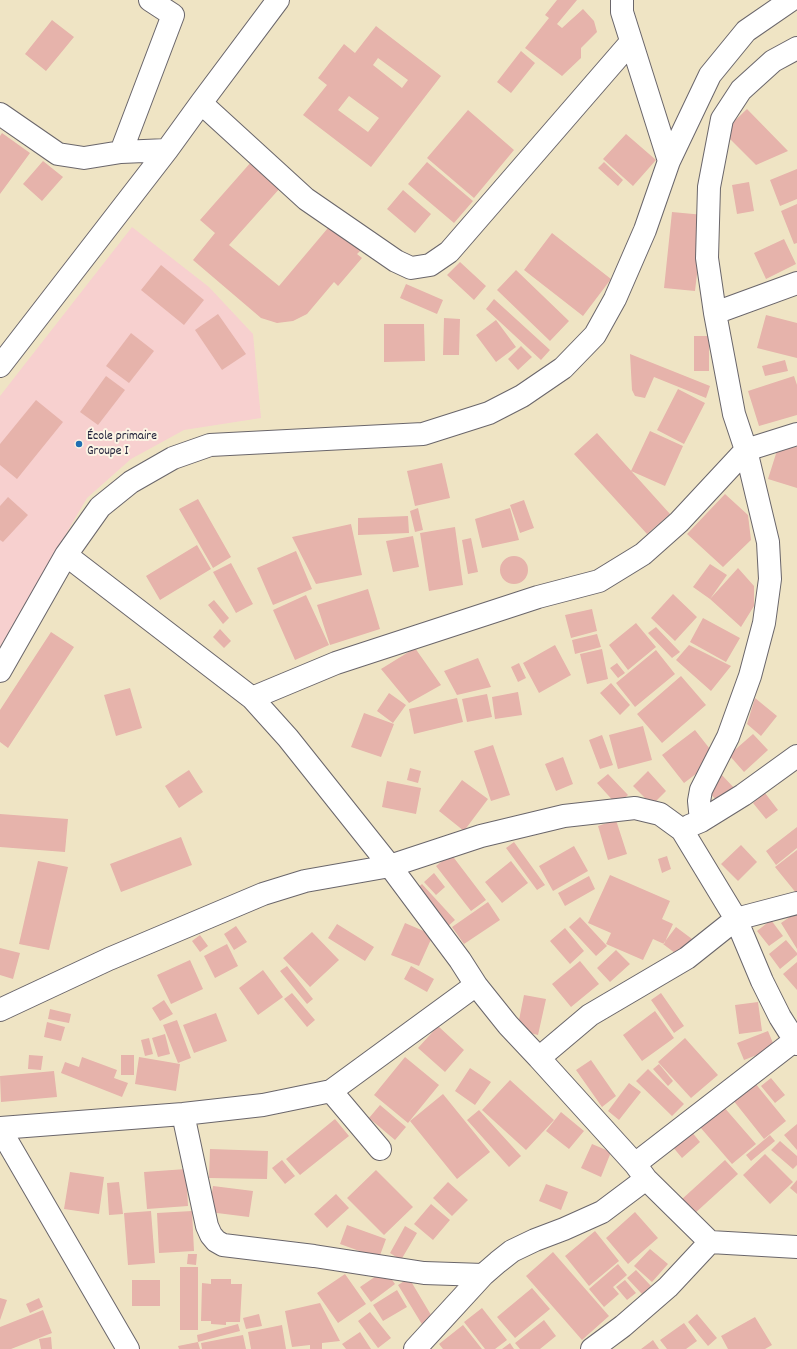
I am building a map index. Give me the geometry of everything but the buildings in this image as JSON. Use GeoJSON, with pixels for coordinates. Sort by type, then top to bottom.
{"type":"FeatureCollection","features":[{"type":"Feature","properties":{"kind":"street"},"geometry":{"type":"LineString","coordinates":[[121,152],[178,8],[150,0]]}},
{"type":"Feature","properties":{"kind":"street"},"geometry":{"type":"LineString","coordinates":[[0,366],[167,150],[278,0]]}},
{"type":"Feature","properties":{"kind":"street"},"geometry":{"type":"LineString","coordinates":[[622,0],[622,12],[669,161]]}},
{"type":"Feature","properties":{"kind":"street"},"geometry":{"type":"LineString","coordinates":[[0,671],[66,554],[100,507],[131,482],[173,458],[210,445],[423,434],[489,414],[522,396],[563,368],[595,335],[615,299],[645,230],[669,161],[710,75],[746,31],[791,0]]}},
{"type":"Feature","properties":{"kind":"street"},"geometry":{"type":"LineString","coordinates":[[201,103],[306,199],[396,261],[412,268],[430,266],[449,252],[631,42]]}},
{"type":"Feature","properties":{"kind":"street"},"geometry":{"type":"LineString","coordinates":[[415,1349],[483,1275],[498,1262],[512,1251],[602,1212],[641,1172],[796,1043],[780,1017],[762,981],[736,919],[692,825],[701,790],[728,737],[750,676],[764,623],[770,579],[768,542],[746,450],[734,414],[715,313],[707,258],[709,187],[722,119],[740,90],[773,61],[796,51]]}},
{"type":"Feature","properties":{"kind":"street"},"geometry":{"type":"LineString","coordinates":[[0,114],[58,154],[84,158],[121,152],[167,150]]}},
{"type":"Feature","properties":{"kind":"street"},"geometry":{"type":"LineString","coordinates":[[715,313],[797,283]]}},
{"type":"Feature","properties":{"kind":"street"},"geometry":{"type":"LineString","coordinates":[[252,698],[336,663],[538,597],[598,581],[643,554],[679,522],[746,450],[797,434]]}},
{"type":"Feature","properties":{"kind":"street"},"geometry":{"type":"LineString","coordinates":[[66,554],[252,698],[288,738],[390,866],[460,960],[476,985],[508,1025],[641,1172],[710,1242],[797,1247]]}},
{"type":"Feature","properties":{"kind":"street"},"geometry":{"type":"LineString","coordinates":[[0,1010],[109,959],[263,894],[305,881],[390,866],[481,836],[564,816],[635,808],[660,814],[692,825],[743,795],[797,756]]}},
{"type":"Feature","properties":{"kind":"street"},"geometry":{"type":"LineString","coordinates":[[539,1058],[590,1015],[687,958],[736,919],[797,903]]}},
{"type":"Feature","properties":{"kind":"street"},"geometry":{"type":"LineString","coordinates":[[128,1349],[0,1128],[183,1114],[263,1105],[330,1091],[476,985]]}},
{"type":"Feature","properties":{"kind":"street"},"geometry":{"type":"LineString","coordinates":[[330,1091],[380,1149]]}},
{"type":"Feature","properties":{"kind":"street"},"geometry":{"type":"LineString","coordinates":[[183,1114],[207,1226],[211,1235],[216,1241],[223,1244],[424,1273],[483,1275]]}},
{"type":"Feature","properties":{"kind":"street"},"geometry":{"type":"LineString","coordinates":[[592,1349],[623,1326],[668,1286],[710,1242]]}},
{"type":"Feature","properties":{"kind":"shaded area","name":"École primaire Groupe I"},"geometry":{"type":"Polygon","coordinates":[[[132,227],[209,287],[253,334],[261,418],[184,430],[131,459],[87,498],[0,647],[0,396],[132,227]]]}},
{"type":"Feature","properties":{"kind":"place","name":"École primaire Groupe I"},"geometry":{"type":"Point","coordinates":[79,444]}}]}
